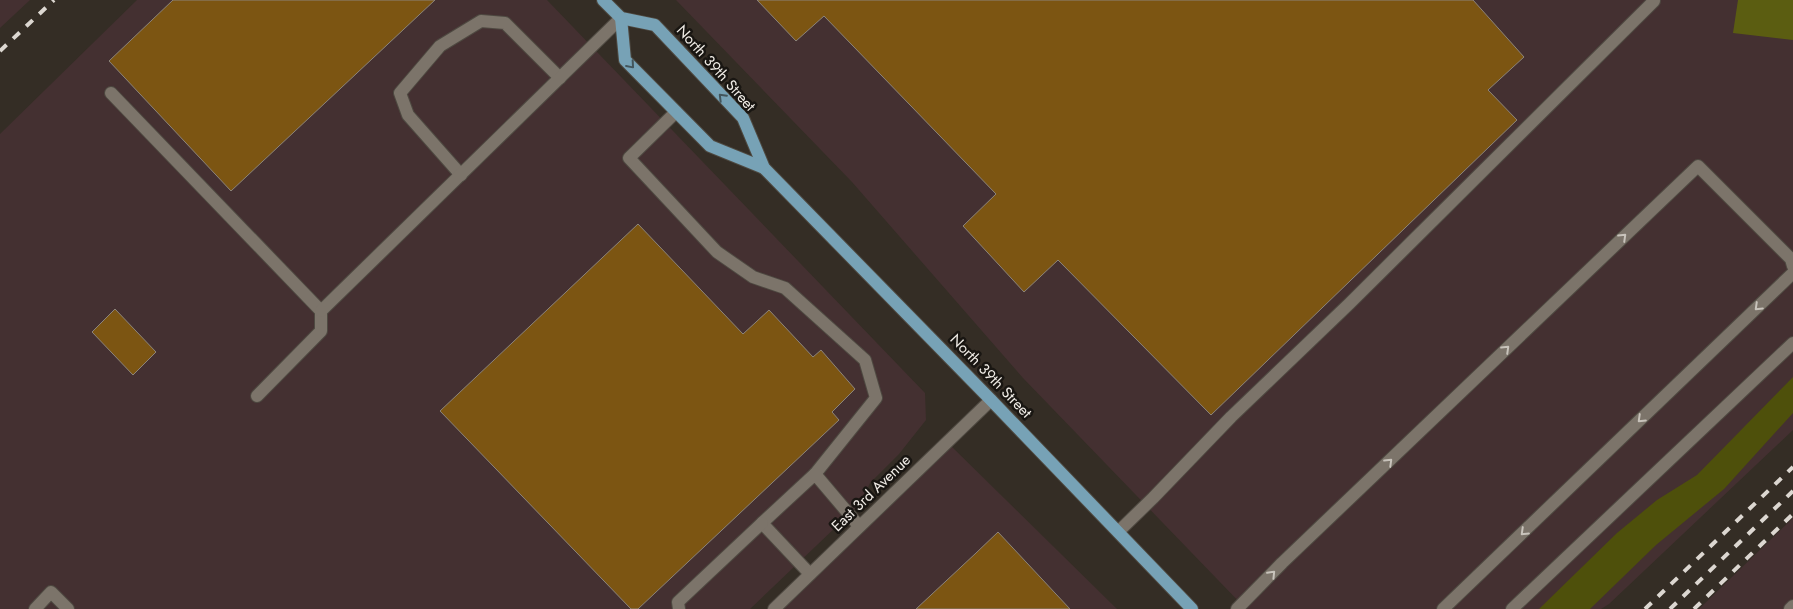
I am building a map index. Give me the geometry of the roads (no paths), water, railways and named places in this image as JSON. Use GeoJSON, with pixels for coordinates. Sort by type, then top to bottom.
{"type":"FeatureCollection","features":[{"type":"Feature","properties":{"kind":"main road"},"geometry":{"type":"LineString","coordinates":[[603,0],[621,18]]}},
{"type":"Feature","properties":{"kind":"main road","name":"North 39th Street"},"geometry":{"type":"LineString","coordinates":[[764,168],[710,146],[625,60],[621,18],[655,25],[743,118],[764,168],[1119,531],[1192,609]]}},
{"type":"Feature","properties":{"kind":"street"},"geometry":{"type":"LineString","coordinates":[[1119,531],[1231,417],[1356,297],[1653,0]]}},
{"type":"Feature","properties":{"kind":"street"},"geometry":{"type":"LineString","coordinates":[[321,311],[621,18]]}},
{"type":"Feature","properties":{"kind":"street"},"geometry":{"type":"LineString","coordinates":[[461,175],[408,115],[400,93],[440,46],[481,21],[505,23],[560,78]]}},
{"type":"Feature","properties":{"kind":"street"},"geometry":{"type":"LineString","coordinates":[[111,93],[321,311],[321,331],[257,396]]}},
{"type":"Feature","properties":{"kind":"street"},"geometry":{"type":"LineString","coordinates":[[676,112],[629,158],[717,252],[753,277],[785,288],[865,360],[876,398],[815,474],[678,602],[679,609]]}},
{"type":"Feature","properties":{"kind":"street"},"geometry":{"type":"LineString","coordinates":[[1238,609],[1282,563],[1698,166],[1791,259],[1793,266]]}},
{"type":"Feature","properties":{"kind":"street"},"geometry":{"type":"LineString","coordinates":[[1443,609],[1793,273]]}},
{"type":"Feature","properties":{"kind":"street"},"geometry":{"type":"LineString","coordinates":[[1512,609],[1793,342]]}},
{"type":"Feature","properties":{"kind":"street","name":"East 3rd Avenue"},"geometry":{"type":"LineString","coordinates":[[774,609],[991,400]]}},
{"type":"Feature","properties":{"kind":"street"},"geometry":{"type":"LineString","coordinates":[[815,474],[860,526]]}},
{"type":"Feature","properties":{"kind":"street"},"geometry":{"type":"LineString","coordinates":[[762,522],[810,574]]}},
{"type":"Feature","properties":{"kind":"street"},"geometry":{"type":"LineString","coordinates":[[35,609],[51,592],[68,609]]}},
{"type":"Feature","properties":{"kind":"street"},"geometry":{"type":"LineString","coordinates":[[1790,609],[1793,606]]}},
{"type":"Feature","properties":{"kind":"railway"},"geometry":{"type":"LineString","coordinates":[[0,51],[54,0]]}},
{"type":"Feature","properties":{"kind":"railway"},"geometry":{"type":"LineString","coordinates":[[1645,609],[1793,467]]}},
{"type":"Feature","properties":{"kind":"railway"},"geometry":{"type":"LineString","coordinates":[[1670,609],[1793,491]]}},
{"type":"Feature","properties":{"kind":"railway"},"geometry":{"type":"LineString","coordinates":[[1694,609],[1793,514]]}}]}
